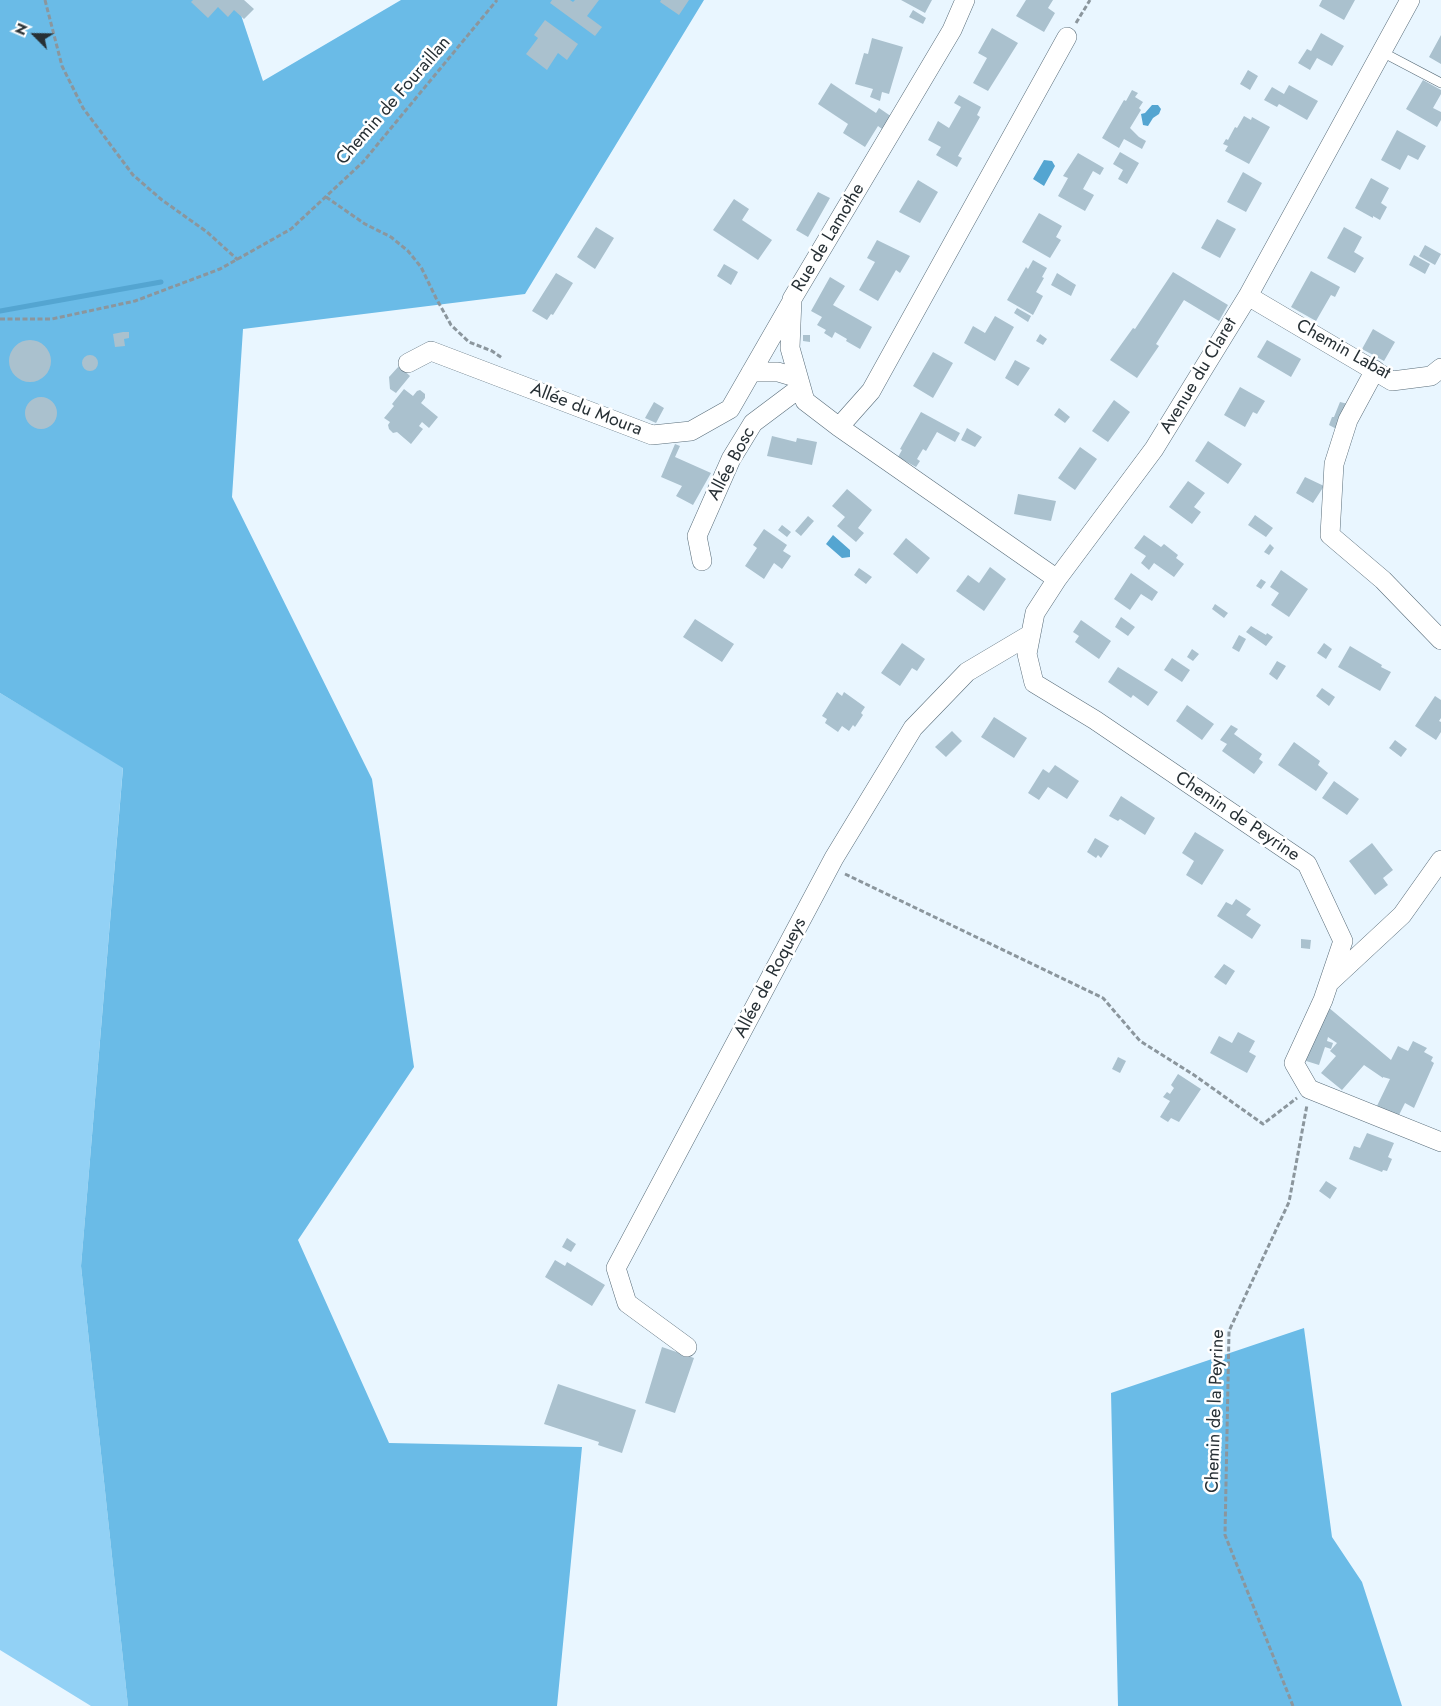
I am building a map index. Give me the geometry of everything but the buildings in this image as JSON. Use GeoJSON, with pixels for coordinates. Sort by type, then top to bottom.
{"type":"FeatureCollection","features":[{"type":"Feature","properties":{"kind":"street","name":"Rue de Lamothe"},"geometry":{"type":"LineString","coordinates":[[965,0],[952,30],[792,299],[790,348],[805,401],[839,427],[1057,579]]}},
{"type":"Feature","properties":{"kind":"street","name":"Avenue du Claret"},"geometry":{"type":"LineString","coordinates":[[1095,720],[1034,683],[1027,654],[1036,613],[1057,579],[1154,449],[1248,296],[1410,0]]}},
{"type":"Feature","properties":{"kind":"street"},"geometry":{"type":"LineString","coordinates":[[839,427],[871,391],[1067,37]]}},
{"type":"Feature","properties":{"kind":"street","name":"Chemin Labat"},"geometry":{"type":"LineString","coordinates":[[1248,296],[1392,381],[1431,376],[1441,368]]}},
{"type":"Feature","properties":{"kind":"street","name":"Allée du Moura"},"geometry":{"type":"LineString","coordinates":[[408,363],[431,351],[652,435],[691,432],[730,409],[792,299]]}},
{"type":"Feature","properties":{"kind":"street"},"geometry":{"type":"LineString","coordinates":[[1375,370],[1348,420],[1334,464],[1330,535],[1383,580],[1441,640]]}},
{"type":"Feature","properties":{"kind":"street"},"geometry":{"type":"LineString","coordinates":[[751,372],[778,372],[800,383]]}},
{"type":"Feature","properties":{"kind":"street","name":"Allée Bosc"},"geometry":{"type":"LineString","coordinates":[[702,561],[697,536],[731,459],[753,423],[800,383]]}},
{"type":"Feature","properties":{"kind":"street","name":"Allée de Roqueys"},"geometry":{"type":"LineString","coordinates":[[687,1347],[627,1303],[616,1268],[834,858],[913,728],[967,672],[1031,634]]}},
{"type":"Feature","properties":{"kind":"street","name":"Chemin de Peyrine"},"geometry":{"type":"LineString","coordinates":[[1095,720],[1307,864],[1343,941],[1328,983],[1294,1063],[1310,1089]]}},
{"type":"Feature","properties":{"kind":"street"},"geometry":{"type":"LineString","coordinates":[[1328,983],[1402,915],[1441,860]]}},
{"type":"Feature","properties":{"kind":"street"},"geometry":{"type":"LineString","coordinates":[[1310,1089],[1441,1142]]}},
{"type":"Feature","properties":{"kind":"lane"},"geometry":{"type":"LineString","coordinates":[[1382,52],[1441,83]]}},
{"type":"Feature","properties":{"kind":"path"},"geometry":{"type":"LineString","coordinates":[[45,0],[62,66],[84,108],[133,175],[162,200],[207,232],[238,260]]}},
{"type":"Feature","properties":{"kind":"path","name":"Chemin de Fouraillan"},"geometry":{"type":"LineString","coordinates":[[0,319],[52,319],[135,301],[220,269],[291,229],[363,162],[497,0]]}},
{"type":"Feature","properties":{"kind":"path"},"geometry":{"type":"LineString","coordinates":[[1067,37],[1090,0]]}},
{"type":"Feature","properties":{"kind":"path"},"geometry":{"type":"LineString","coordinates":[[326,197],[365,224],[391,237],[408,251],[421,267],[451,325],[469,342],[492,351],[509,363],[512,382]]}},
{"type":"Feature","properties":{"kind":"path"},"geometry":{"type":"LineString","coordinates":[[834,858],[844,874],[1103,998],[1140,1041],[1194,1075],[1263,1124],[1310,1089]]}},
{"type":"Feature","properties":{"kind":"path","name":"Chemin de la Peyrine"},"geometry":{"type":"LineString","coordinates":[[1293,1706],[1225,1535],[1230,1331],[1289,1202],[1310,1089]]}},
{"type":"Feature","properties":{"kind":"shaded area"},"geometry":{"type":"Polygon","coordinates":[[[0,0],[236,0],[263,81],[401,0],[704,0],[525,294],[243,329],[232,497],[372,779],[414,1067],[298,1240],[389,1443],[582,1447],[557,1706],[128,1706],[81,1266],[123,768],[0,693],[0,0]]]}},
{"type":"Feature","properties":{"kind":"shaded area"},"geometry":{"type":"Polygon","coordinates":[[[1152,105],[1158,105],[1161,109],[1159,114],[1153,118],[1148,126],[1143,125],[1141,114],[1145,113],[1152,105]]]}},
{"type":"Feature","properties":{"kind":"shaded area"},"geometry":{"type":"Polygon","coordinates":[[[1044,160],[1052,161],[1055,166],[1044,186],[1033,179],[1044,160]]]}},
{"type":"Feature","properties":{"kind":"shaded area"},"geometry":{"type":"Polygon","coordinates":[[[833,535],[850,550],[850,557],[842,558],[826,544],[833,535]]]}},
{"type":"Feature","properties":{"kind":"shaded area"},"geometry":{"type":"Polygon","coordinates":[[[0,693],[123,767],[81,1266],[128,1706],[91,1706],[0,1650],[0,693]]]}},
{"type":"Feature","properties":{"kind":"shaded area"},"geometry":{"type":"Polygon","coordinates":[[[1304,1328],[1332,1537],[1362,1582],[1402,1706],[1118,1706],[1111,1393],[1304,1328]]]}},
{"type":"Feature","properties":{"kind":"waterway"},"geometry":{"type":"LineString","coordinates":[[0,311],[161,282]]}}]}
